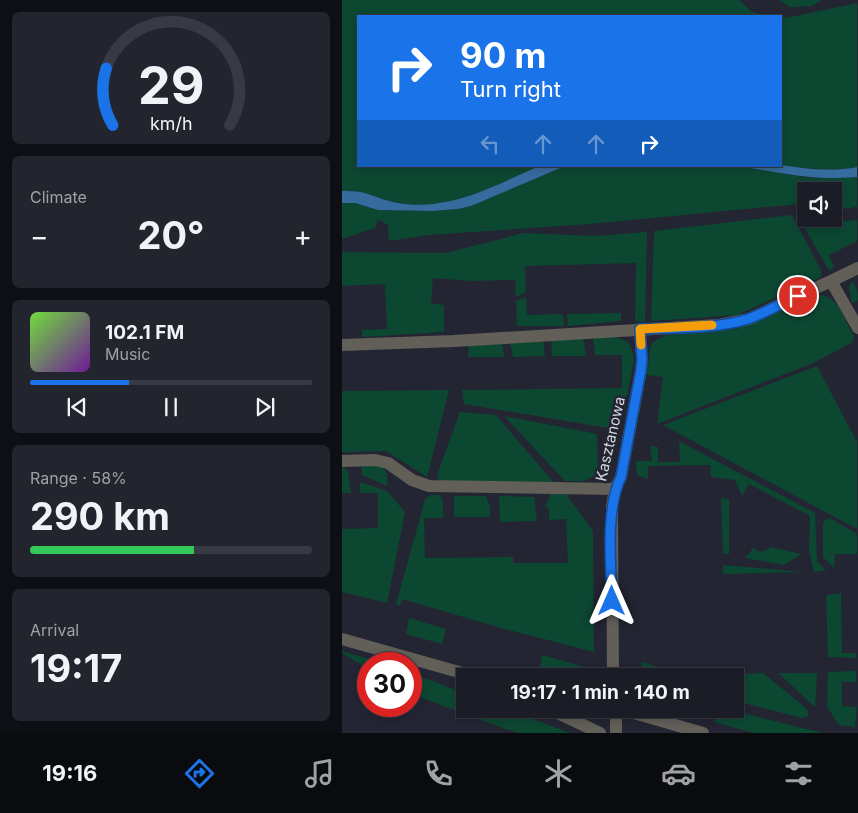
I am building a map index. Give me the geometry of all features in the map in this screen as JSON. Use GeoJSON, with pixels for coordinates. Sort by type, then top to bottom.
{"type":"FeatureCollection","features":[{"type":"Feature","properties":{"kind":"street"},"geometry":{"type":"LineString","coordinates":[[342,345],[454,341],[719,325],[749,318],[858,268]]}},
{"type":"Feature","properties":{"kind":"street"},"geometry":{"type":"LineString","coordinates":[[831,281],[858,328]]}},
{"type":"Feature","properties":{"kind":"street","name":"Kasztanowa"},"geometry":{"type":"LineString","coordinates":[[613,668],[612,506],[615,489],[621,477],[641,370],[640,329]]}},
{"type":"Feature","properties":{"kind":"street"},"geometry":{"type":"LineString","coordinates":[[342,460],[375,460],[388,463],[412,480],[429,486],[615,489]]}},
{"type":"Feature","properties":{"kind":"street"},"geometry":{"type":"LineString","coordinates":[[342,639],[456,671]]}},
{"type":"Feature","properties":{"kind":"street"},"geometry":{"type":"LineString","coordinates":[[568,718],[600,733]]}},
{"type":"Feature","properties":{"kind":"street"},"geometry":{"type":"LineString","coordinates":[[616,733],[617,718]]}},
{"type":"Feature","properties":{"kind":"street"},"geometry":{"type":"LineString","coordinates":[[650,718],[703,733]]}},
{"type":"Feature","properties":{"kind":"green space"},"geometry":{"type":"Polygon","coordinates":[[[342,0],[739,0],[752,12],[764,15],[357,15],[357,167],[537,167],[491,188],[441,203],[405,204],[388,201],[361,192],[342,191],[342,0]]]}},
{"type":"Feature","properties":{"kind":"green space"},"geometry":{"type":"Polygon","coordinates":[[[779,0],[822,0],[812,6],[790,7],[779,0]]]}},
{"type":"Feature","properties":{"kind":"green space"},"geometry":{"type":"Polygon","coordinates":[[[857,3],[857,167],[819,169],[782,165],[782,18],[857,3]]]}},
{"type":"Feature","properties":{"kind":"green space"},"geometry":{"type":"Polygon","coordinates":[[[563,167],[746,167],[803,177],[857,177],[857,206],[849,209],[842,208],[842,182],[797,182],[797,204],[590,224],[429,235],[389,241],[388,225],[378,219],[375,228],[342,239],[342,203],[355,203],[378,210],[432,211],[471,206],[563,167]]]}},
{"type":"Feature","properties":{"kind":"green space"},"geometry":{"type":"Polygon","coordinates":[[[792,215],[821,270],[821,277],[737,315],[651,321],[654,231],[792,215]]]}},
{"type":"Feature","properties":{"kind":"green space"},"geometry":{"type":"Polygon","coordinates":[[[857,220],[857,241],[829,255],[834,267],[829,271],[804,227],[842,227],[842,221],[857,220]]]}},
{"type":"Feature","properties":{"kind":"green space"},"geometry":{"type":"Polygon","coordinates":[[[647,232],[645,322],[635,321],[636,263],[525,266],[526,292],[516,297],[515,280],[472,281],[433,278],[431,303],[444,305],[444,332],[362,337],[362,330],[387,329],[385,284],[342,286],[342,252],[446,253],[523,233],[597,236],[647,232]]]}},
{"type":"Feature","properties":{"kind":"green space"},"geometry":{"type":"Polygon","coordinates":[[[853,281],[857,290],[858,300],[852,303],[849,287],[853,281]]]}},
{"type":"Feature","properties":{"kind":"green space"},"geometry":{"type":"Polygon","coordinates":[[[817,295],[830,298],[836,303],[854,336],[853,342],[813,363],[657,424],[663,377],[647,375],[652,343],[667,335],[737,329],[817,295]]]}},
{"type":"Feature","properties":{"kind":"green space"},"geometry":{"type":"Polygon","coordinates":[[[526,297],[527,315],[563,314],[564,326],[517,326],[516,301],[526,297]]]}},
{"type":"Feature","properties":{"kind":"green space"},"geometry":{"type":"Polygon","coordinates":[[[621,313],[621,321],[568,326],[567,314],[621,313]]]}},
{"type":"Feature","properties":{"kind":"green space"},"geometry":{"type":"Polygon","coordinates":[[[616,337],[628,342],[633,352],[634,361],[620,430],[464,404],[462,390],[622,388],[622,355],[595,355],[593,338],[616,337]]]}},
{"type":"Feature","properties":{"kind":"green space"},"geometry":{"type":"Polygon","coordinates":[[[583,338],[586,356],[552,356],[551,339],[583,338]]]}},
{"type":"Feature","properties":{"kind":"green space"},"geometry":{"type":"Polygon","coordinates":[[[543,340],[545,356],[513,357],[510,341],[543,340]]]}},
{"type":"Feature","properties":{"kind":"green space"},"geometry":{"type":"Polygon","coordinates":[[[502,341],[504,357],[468,357],[469,343],[502,341]]]}},
{"type":"Feature","properties":{"kind":"green space"},"geometry":{"type":"Polygon","coordinates":[[[817,366],[857,442],[857,529],[663,425],[817,366]]]}},
{"type":"Feature","properties":{"kind":"green space"},"geometry":{"type":"Polygon","coordinates":[[[449,390],[427,477],[386,451],[342,452],[342,391],[449,390]]]}},
{"type":"Feature","properties":{"kind":"green space"},"geometry":{"type":"Polygon","coordinates":[[[460,412],[496,415],[555,484],[439,481],[437,475],[460,412]]]}},
{"type":"Feature","properties":{"kind":"green space"},"geometry":{"type":"Polygon","coordinates":[[[504,416],[597,434],[598,474],[584,481],[565,481],[504,416]]]}},
{"type":"Feature","properties":{"kind":"green space"},"geometry":{"type":"Polygon","coordinates":[[[679,441],[815,513],[817,561],[826,570],[814,572],[809,551],[810,516],[749,484],[742,496],[735,480],[711,477],[710,465],[648,466],[648,479],[637,475],[636,461],[652,461],[650,446],[658,447],[658,462],[680,462],[679,441]]]}},
{"type":"Feature","properties":{"kind":"green space"},"geometry":{"type":"Polygon","coordinates":[[[342,466],[348,471],[351,493],[342,493],[342,466]]]}},
{"type":"Feature","properties":{"kind":"green space"},"geometry":{"type":"Polygon","coordinates":[[[362,466],[374,466],[385,470],[387,486],[362,475],[362,466]]]}},
{"type":"Feature","properties":{"kind":"green space"},"geometry":{"type":"Polygon","coordinates":[[[360,482],[387,491],[405,512],[387,603],[342,592],[342,529],[378,528],[378,493],[360,493],[360,482]]]}},
{"type":"Feature","properties":{"kind":"green space"},"geometry":{"type":"Polygon","coordinates":[[[551,493],[566,494],[593,531],[594,652],[501,628],[402,599],[400,606],[396,604],[425,499],[430,495],[440,495],[443,501],[443,518],[424,518],[425,558],[513,557],[513,563],[568,563],[566,519],[549,520],[549,507],[545,507],[551,493]]]}},
{"type":"Feature","properties":{"kind":"green space"},"geometry":{"type":"Polygon","coordinates":[[[454,496],[486,496],[490,507],[490,517],[454,517],[454,496]]]}},
{"type":"Feature","properties":{"kind":"green space"},"geometry":{"type":"Polygon","coordinates":[[[499,496],[534,497],[537,521],[500,522],[499,496]]]}},
{"type":"Feature","properties":{"kind":"green space"},"geometry":{"type":"Polygon","coordinates":[[[721,498],[729,499],[729,554],[723,554],[721,498]]]}},
{"type":"Feature","properties":{"kind":"green space"},"geometry":{"type":"Polygon","coordinates":[[[830,518],[857,534],[857,554],[835,554],[834,568],[823,557],[823,524],[825,520],[830,518]]]}},
{"type":"Feature","properties":{"kind":"green space"},"geometry":{"type":"Polygon","coordinates":[[[754,547],[757,551],[764,551],[770,547],[801,554],[784,565],[745,558],[754,547]]]}},
{"type":"Feature","properties":{"kind":"green space"},"geometry":{"type":"Polygon","coordinates":[[[723,565],[803,572],[723,574],[723,565]]]}},
{"type":"Feature","properties":{"kind":"green space"},"geometry":{"type":"Polygon","coordinates":[[[841,593],[842,653],[856,653],[856,658],[828,657],[826,595],[841,593]]]}},
{"type":"Feature","properties":{"kind":"green space"},"geometry":{"type":"Polygon","coordinates":[[[409,618],[446,629],[442,644],[406,634],[409,618]]]}},
{"type":"Feature","properties":{"kind":"green space"},"geometry":{"type":"Polygon","coordinates":[[[342,651],[357,656],[357,662],[342,653],[342,651]]]}},
{"type":"Feature","properties":{"kind":"green space"},"geometry":{"type":"Polygon","coordinates":[[[542,655],[589,668],[539,668],[542,655]]]}},
{"type":"Feature","properties":{"kind":"green space"},"geometry":{"type":"Polygon","coordinates":[[[641,662],[662,668],[642,668],[641,662]]]}},
{"type":"Feature","properties":{"kind":"green space"},"geometry":{"type":"Polygon","coordinates":[[[856,671],[856,682],[842,682],[842,706],[857,707],[855,725],[857,727],[839,725],[827,707],[828,672],[856,671]]]}},
{"type":"Feature","properties":{"kind":"green space"},"geometry":{"type":"Polygon","coordinates":[[[763,673],[807,709],[809,716],[802,718],[744,703],[744,674],[763,673]]]}},
{"type":"Feature","properties":{"kind":"green space"},"geometry":{"type":"Polygon","coordinates":[[[778,673],[817,673],[815,707],[778,673]]]}},
{"type":"Feature","properties":{"kind":"green space"},"geometry":{"type":"Polygon","coordinates":[[[422,677],[456,690],[456,711],[422,698],[422,677]]]}},
{"type":"Feature","properties":{"kind":"green space"},"geometry":{"type":"Polygon","coordinates":[[[744,713],[823,733],[754,733],[714,722],[716,718],[744,718],[744,713]]]}},
{"type":"Feature","properties":{"kind":"green space"},"geometry":{"type":"Polygon","coordinates":[[[476,718],[530,718],[570,733],[517,733],[476,718]]]}},
{"type":"Feature","properties":{"kind":"water"},"geometry":{"type":"Polygon","coordinates":[[[782,165],[800,168],[838,169],[857,167],[857,177],[828,178],[784,174],[746,167],[782,167],[782,165]]]}},
{"type":"Feature","properties":{"kind":"water"},"geometry":{"type":"Polygon","coordinates":[[[537,167],[563,167],[471,206],[458,209],[432,211],[378,210],[355,203],[342,203],[342,191],[361,192],[388,201],[423,205],[458,199],[491,188],[537,167]]]}},
{"type":"Feature","properties":{"kind":"slow traffic"},"geometry":{"type":"LineString","coordinates":[[641,345],[640,329],[712,325]]}},
{"type":"Feature","properties":{"kind":"route"},"geometry":{"type":"LineString","coordinates":[[612,601],[612,506],[615,489],[621,477],[641,370],[640,329],[719,325],[734,322],[749,318],[798,296]]}}]}
